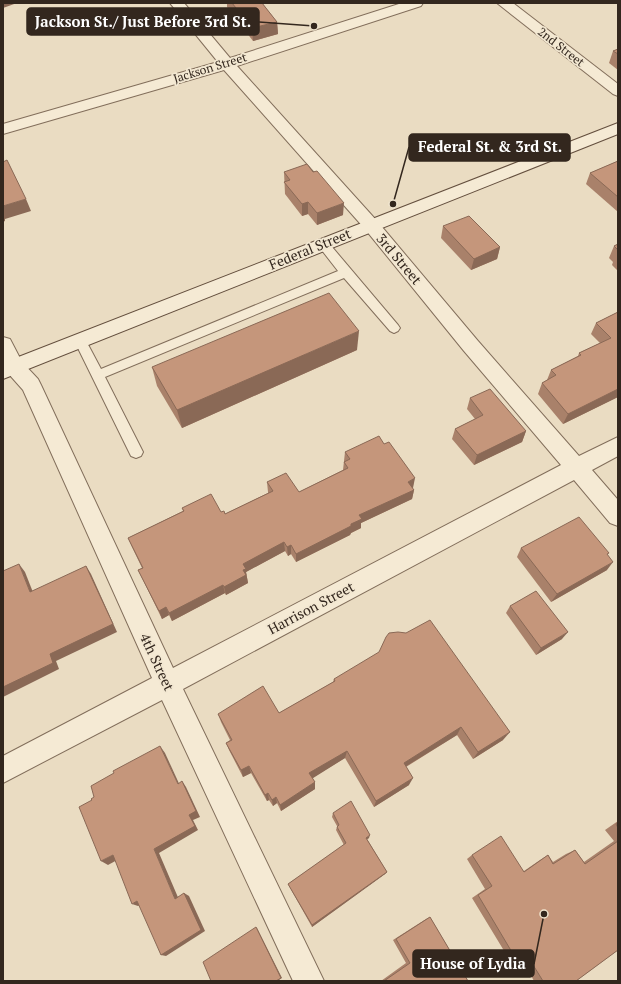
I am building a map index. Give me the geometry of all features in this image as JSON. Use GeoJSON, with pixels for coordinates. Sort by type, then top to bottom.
{"type":"FeatureCollection","features":[{"type":"Feature","properties":{"kind":"street","name":"3rd Street"},"geometry":{"type":"LineString","coordinates":[[177,3],[227,64],[371,225],[471,346],[618,516]]}},
{"type":"Feature","properties":{"kind":"street","name":"Jackson Street"},"geometry":{"type":"LineString","coordinates":[[3,129],[227,64],[416,3]]}},
{"type":"Feature","properties":{"kind":"street","name":"2nd Street"},"geometry":{"type":"LineString","coordinates":[[504,3],[618,91]]}},
{"type":"Feature","properties":{"kind":"street","name":"Federal Street"},"geometry":{"type":"LineString","coordinates":[[9,369],[618,128]]}},
{"type":"Feature","properties":{"kind":"street","name":"4th Street"},"geometry":{"type":"LineString","coordinates":[[3,344],[9,369],[31,385],[73,480],[168,684],[310,981]]}},
{"type":"Feature","properties":{"kind":"street","name":"Harrison Street"},"geometry":{"type":"LineString","coordinates":[[3,770],[618,446]]}},
{"type":"Feature","properties":{"kind":"lane"},"geometry":{"type":"LineString","coordinates":[[323,244],[394,328]]}},
{"type":"Feature","properties":{"kind":"lane"},"geometry":{"type":"LineString","coordinates":[[98,375],[346,273]]}},
{"type":"Feature","properties":{"kind":"lane"},"geometry":{"type":"LineString","coordinates":[[80,340],[136,452]]}},
{"type":"Feature","properties":{"kind":"building"},"geometry":{"type":"Polygon","coordinates":[[[232,3],[262,3],[277,22],[252,28],[232,3]]]}},
{"type":"Feature","properties":{"kind":"building"},"geometry":{"type":"Polygon","coordinates":[[[618,49],[618,54],[613,51],[618,49]]]}},
{"type":"Feature","properties":{"kind":"building"},"geometry":{"type":"Polygon","coordinates":[[[7,160],[26,199],[3,206],[3,162],[7,160]]]}},
{"type":"Feature","properties":{"kind":"building"},"geometry":{"type":"Polygon","coordinates":[[[618,161],[618,197],[590,173],[618,161]]]}},
{"type":"Feature","properties":{"kind":"building"},"geometry":{"type":"Polygon","coordinates":[[[307,164],[313,172],[317,171],[344,203],[317,213],[308,202],[302,204],[284,182],[290,180],[284,172],[307,164]]]}},
{"type":"Feature","properties":{"kind":"building"},"geometry":{"type":"Polygon","coordinates":[[[469,216],[500,247],[474,259],[443,226],[469,216]]]}},
{"type":"Feature","properties":{"kind":"building"},"geometry":{"type":"Polygon","coordinates":[[[618,244],[618,250],[614,246],[618,244]]]}},
{"type":"Feature","properties":{"kind":"building"},"geometry":{"type":"Polygon","coordinates":[[[329,293],[359,331],[177,410],[152,367],[329,293]]]}},
{"type":"Feature","properties":{"kind":"building"},"geometry":{"type":"Polygon","coordinates":[[[618,312],[618,389],[568,414],[542,383],[556,375],[551,370],[581,355],[579,353],[611,338],[596,323],[618,312]]]}},
{"type":"Feature","properties":{"kind":"building"},"geometry":{"type":"Polygon","coordinates":[[[490,389],[526,431],[477,455],[455,429],[483,415],[470,398],[490,389]]]}},
{"type":"Feature","properties":{"kind":"building"},"geometry":{"type":"Polygon","coordinates":[[[379,436],[384,444],[389,442],[415,478],[408,482],[414,490],[359,515],[362,519],[351,524],[351,526],[296,554],[291,545],[287,547],[284,542],[243,564],[246,569],[243,570],[246,575],[224,587],[223,585],[169,613],[166,607],[159,611],[138,570],[143,568],[128,538],[184,511],[182,508],[211,494],[221,512],[224,511],[225,514],[273,491],[267,482],[286,473],[299,492],[348,468],[344,462],[350,459],[345,452],[379,436]]]}},
{"type":"Feature","properties":{"kind":"building"},"geometry":{"type":"Polygon","coordinates":[[[579,517],[609,553],[607,554],[613,562],[557,594],[521,548],[579,517]]]}},
{"type":"Feature","properties":{"kind":"building"},"geometry":{"type":"Polygon","coordinates":[[[19,564],[30,592],[86,566],[113,624],[50,654],[53,663],[3,687],[3,571],[19,564]]]}},
{"type":"Feature","properties":{"kind":"building"},"geometry":{"type":"Polygon","coordinates":[[[536,591],[568,632],[541,648],[510,606],[536,591]]]}},
{"type":"Feature","properties":{"kind":"building"},"geometry":{"type":"Polygon","coordinates":[[[430,620],[510,732],[478,752],[461,727],[404,763],[413,778],[376,801],[347,751],[309,773],[315,782],[280,805],[276,797],[272,800],[268,793],[265,795],[249,766],[241,770],[226,743],[232,740],[218,714],[263,686],[279,713],[335,681],[334,679],[379,652],[389,633],[406,633],[430,620]]]}},
{"type":"Feature","properties":{"kind":"building"},"geometry":{"type":"Polygon","coordinates":[[[160,746],[178,784],[182,781],[196,811],[189,815],[195,826],[154,849],[175,899],[184,893],[201,930],[161,955],[137,901],[132,904],[113,855],[101,861],[79,807],[92,800],[91,799],[94,797],[91,786],[114,773],[113,771],[160,746]]]}},
{"type":"Feature","properties":{"kind":"building"},"geometry":{"type":"Polygon","coordinates":[[[351,801],[370,835],[366,838],[387,872],[312,925],[288,884],[346,843],[337,827],[339,825],[333,813],[351,801]]]}},
{"type":"Feature","properties":{"kind":"building"},"geometry":{"type":"Polygon","coordinates":[[[501,836],[524,872],[548,855],[553,864],[575,850],[585,864],[618,841],[618,950],[576,981],[543,981],[525,952],[516,959],[478,895],[492,886],[472,855],[501,836]]]}},
{"type":"Feature","properties":{"kind":"building"},"geometry":{"type":"Polygon","coordinates":[[[430,917],[468,981],[384,981],[410,963],[396,939],[430,917]]]}},
{"type":"Feature","properties":{"kind":"building"},"geometry":{"type":"Polygon","coordinates":[[[256,927],[281,978],[276,981],[211,981],[203,962],[256,927]]]}},
{"type":"Feature","properties":{"kind":"place","name":"Jackson St./ Just Before 3rd St."},"geometry":{"type":"Point","coordinates":[314,26]}},
{"type":"Feature","properties":{"kind":"place","name":"Federal St. & 3rd St."},"geometry":{"type":"Point","coordinates":[393,204]}},
{"type":"Feature","properties":{"kind":"place","name":"House of Lydia"},"geometry":{"type":"Point","coordinates":[544,914]}}]}
